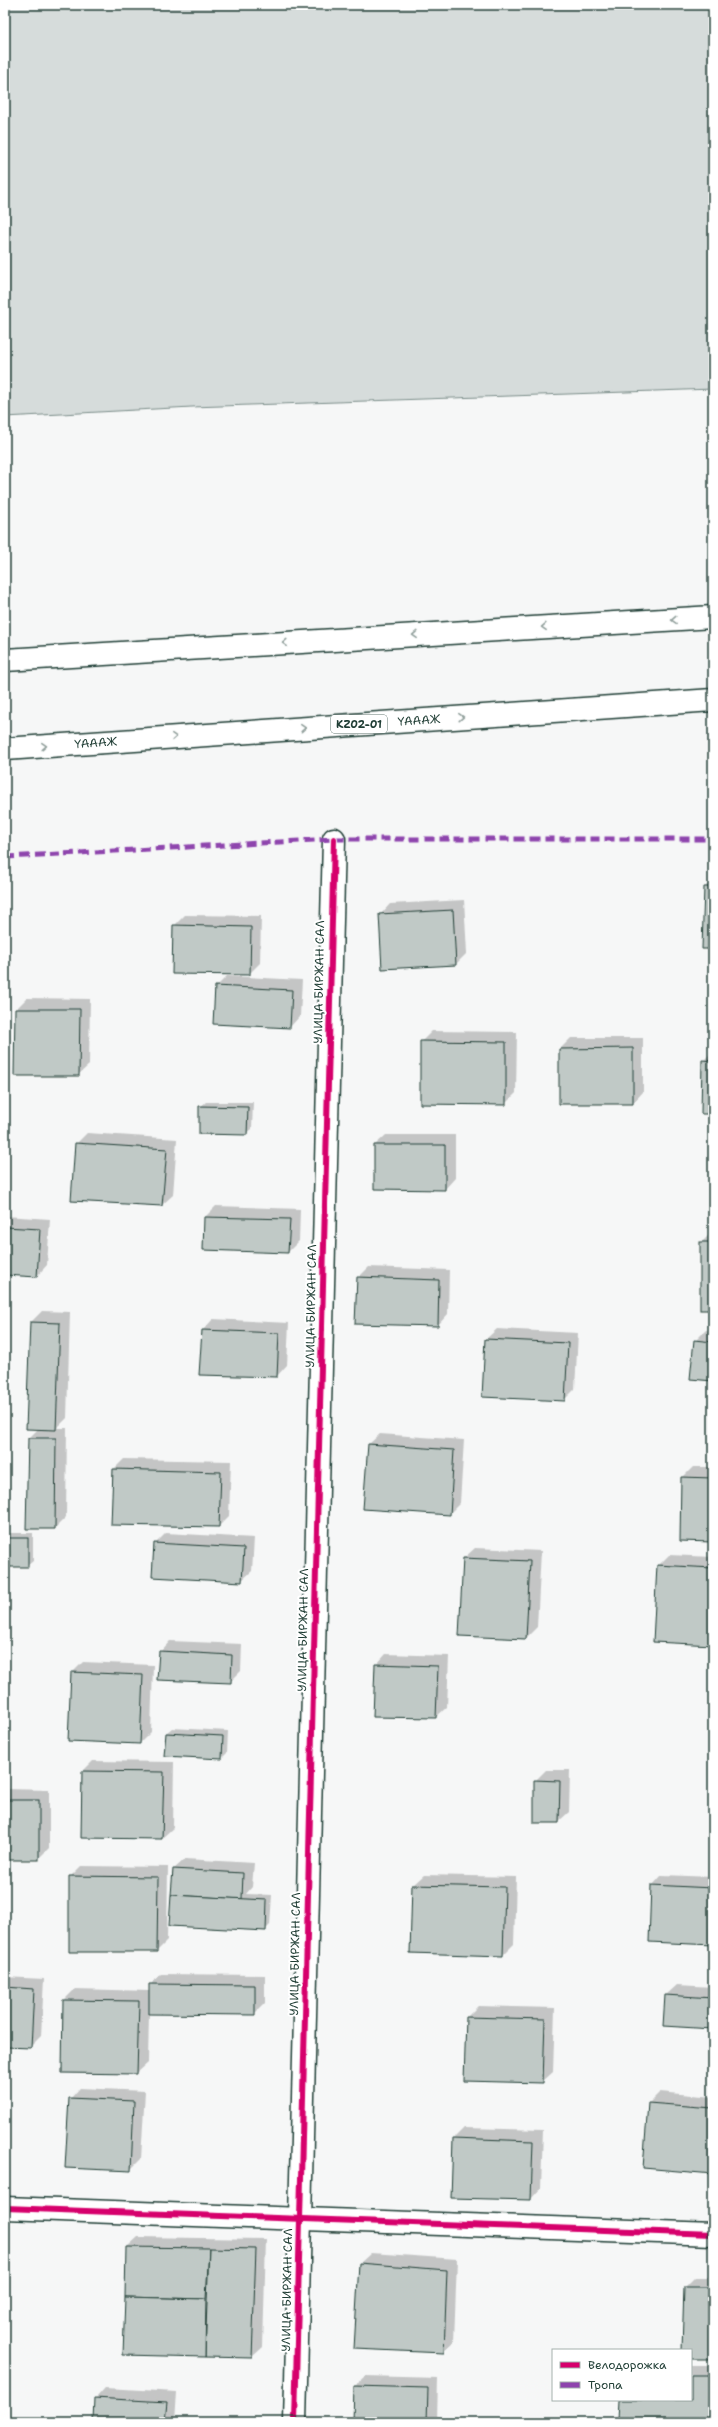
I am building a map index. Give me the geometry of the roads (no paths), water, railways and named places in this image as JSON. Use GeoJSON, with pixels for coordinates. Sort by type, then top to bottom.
{"type":"FeatureCollection","features":[{"type":"Feature","properties":{"kind":"main road"},"geometry":{"type":"LineString","coordinates":[[5,660],[713,617]]}},
{"type":"Feature","properties":{"kind":"main road","name":"ҮАААЖ"},"geometry":{"type":"LineString","coordinates":[[5,749],[713,700]]}},
{"type":"Feature","properties":{"kind":"main road","name":"УЛИЦА БИРЖАН САЛ"},"geometry":{"type":"LineString","coordinates":[[295,2422],[334,839]]}},
{"type":"Feature","properties":{"kind":"main road"},"geometry":{"type":"LineString","coordinates":[[5,2208],[713,2234]]}}]}
